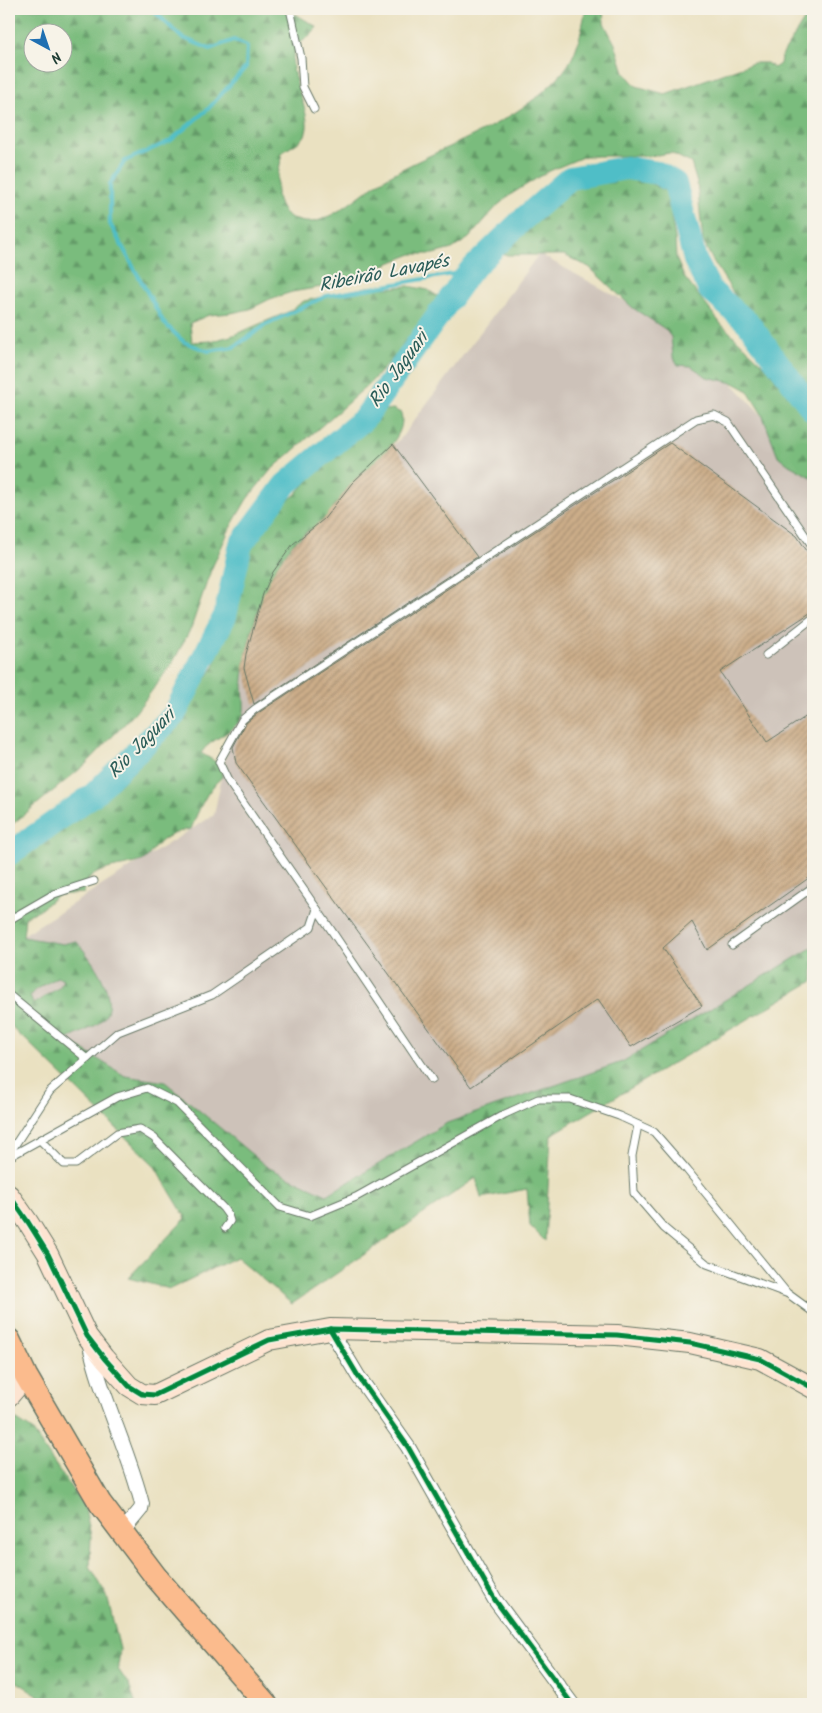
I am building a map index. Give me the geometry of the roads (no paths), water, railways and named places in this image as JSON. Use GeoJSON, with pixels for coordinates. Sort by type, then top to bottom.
{"type":"FeatureCollection","features":[{"type":"Feature","properties":{"kind":"main road"},"geometry":{"type":"LineString","coordinates":[[9,1340],[26,1376],[100,1503],[162,1585],[266,1704]]}},
{"type":"Feature","properties":{"kind":"street"},"geometry":{"type":"LineString","coordinates":[[9,1196],[48,1254],[87,1336],[99,1380],[123,1444],[142,1504],[141,1509],[122,1532]]}},
{"type":"Feature","properties":{"kind":"street"},"geometry":{"type":"LineString","coordinates":[[87,1336],[129,1386],[142,1394],[155,1395],[269,1340],[330,1329],[617,1335],[690,1343],[760,1359],[813,1388]]}},
{"type":"Feature","properties":{"kind":"street"},"geometry":{"type":"LineString","coordinates":[[330,1329],[358,1376],[408,1447],[495,1600],[572,1704]]}},
{"type":"Feature","properties":{"kind":"street"},"geometry":{"type":"LineString","coordinates":[[9,1396],[26,1376]]}},
{"type":"Feature","properties":{"kind":"lane"},"geometry":{"type":"LineString","coordinates":[[290,9],[301,58],[303,87],[314,109]]}},
{"type":"Feature","properties":{"kind":"lane"},"geometry":{"type":"LineString","coordinates":[[432,1080],[228,781],[219,762],[242,720],[255,709],[696,419],[714,415],[728,422],[813,547]]}},
{"type":"Feature","properties":{"kind":"lane"},"geometry":{"type":"LineString","coordinates":[[766,655],[813,618]]}},
{"type":"Feature","properties":{"kind":"lane"},"geometry":{"type":"LineString","coordinates":[[9,920],[54,894],[94,881]]}},
{"type":"Feature","properties":{"kind":"lane"},"geometry":{"type":"LineString","coordinates":[[732,945],[813,887]]}},
{"type":"Feature","properties":{"kind":"lane"},"geometry":{"type":"LineString","coordinates":[[9,1155],[50,1091],[118,1032],[212,995],[310,928],[317,909]]}},
{"type":"Feature","properties":{"kind":"lane"},"geometry":{"type":"LineString","coordinates":[[9,995],[87,1059]]}},
{"type":"Feature","properties":{"kind":"lane"},"geometry":{"type":"LineString","coordinates":[[9,1155],[117,1097],[147,1088],[177,1103],[280,1207],[310,1216],[356,1197],[505,1114],[538,1099],[570,1099],[619,1116],[654,1132],[787,1293],[813,1312]]}},
{"type":"Feature","properties":{"kind":"lane"},"geometry":{"type":"LineString","coordinates":[[638,1125],[632,1156],[634,1193],[658,1221],[707,1264],[787,1293]]}},
{"type":"Feature","properties":{"kind":"lane"},"geometry":{"type":"LineString","coordinates":[[40,1140],[64,1164],[76,1164],[117,1133],[140,1129],[154,1138],[223,1208],[230,1221],[225,1228]]}},
{"type":"Feature","properties":{"kind":"waterway","name":"Ribeirão Lavapés"},"geometry":{"type":"LineString","coordinates":[[152,9],[181,37],[210,49],[234,40],[247,46],[246,67],[208,109],[170,141],[125,161],[110,184],[110,224],[164,323],[184,342],[208,351],[234,347],[267,324],[326,296],[470,271]]}},
{"type":"Feature","properties":{"kind":"waterway","name":"Rio Jaguari"},"geometry":{"type":"LineString","coordinates":[[9,854],[93,795],[174,715],[225,616],[241,544],[285,485],[364,419],[470,271],[521,221],[570,178],[626,168],[658,173],[675,183],[695,260],[710,290],[748,323],[813,410]]}}]}
